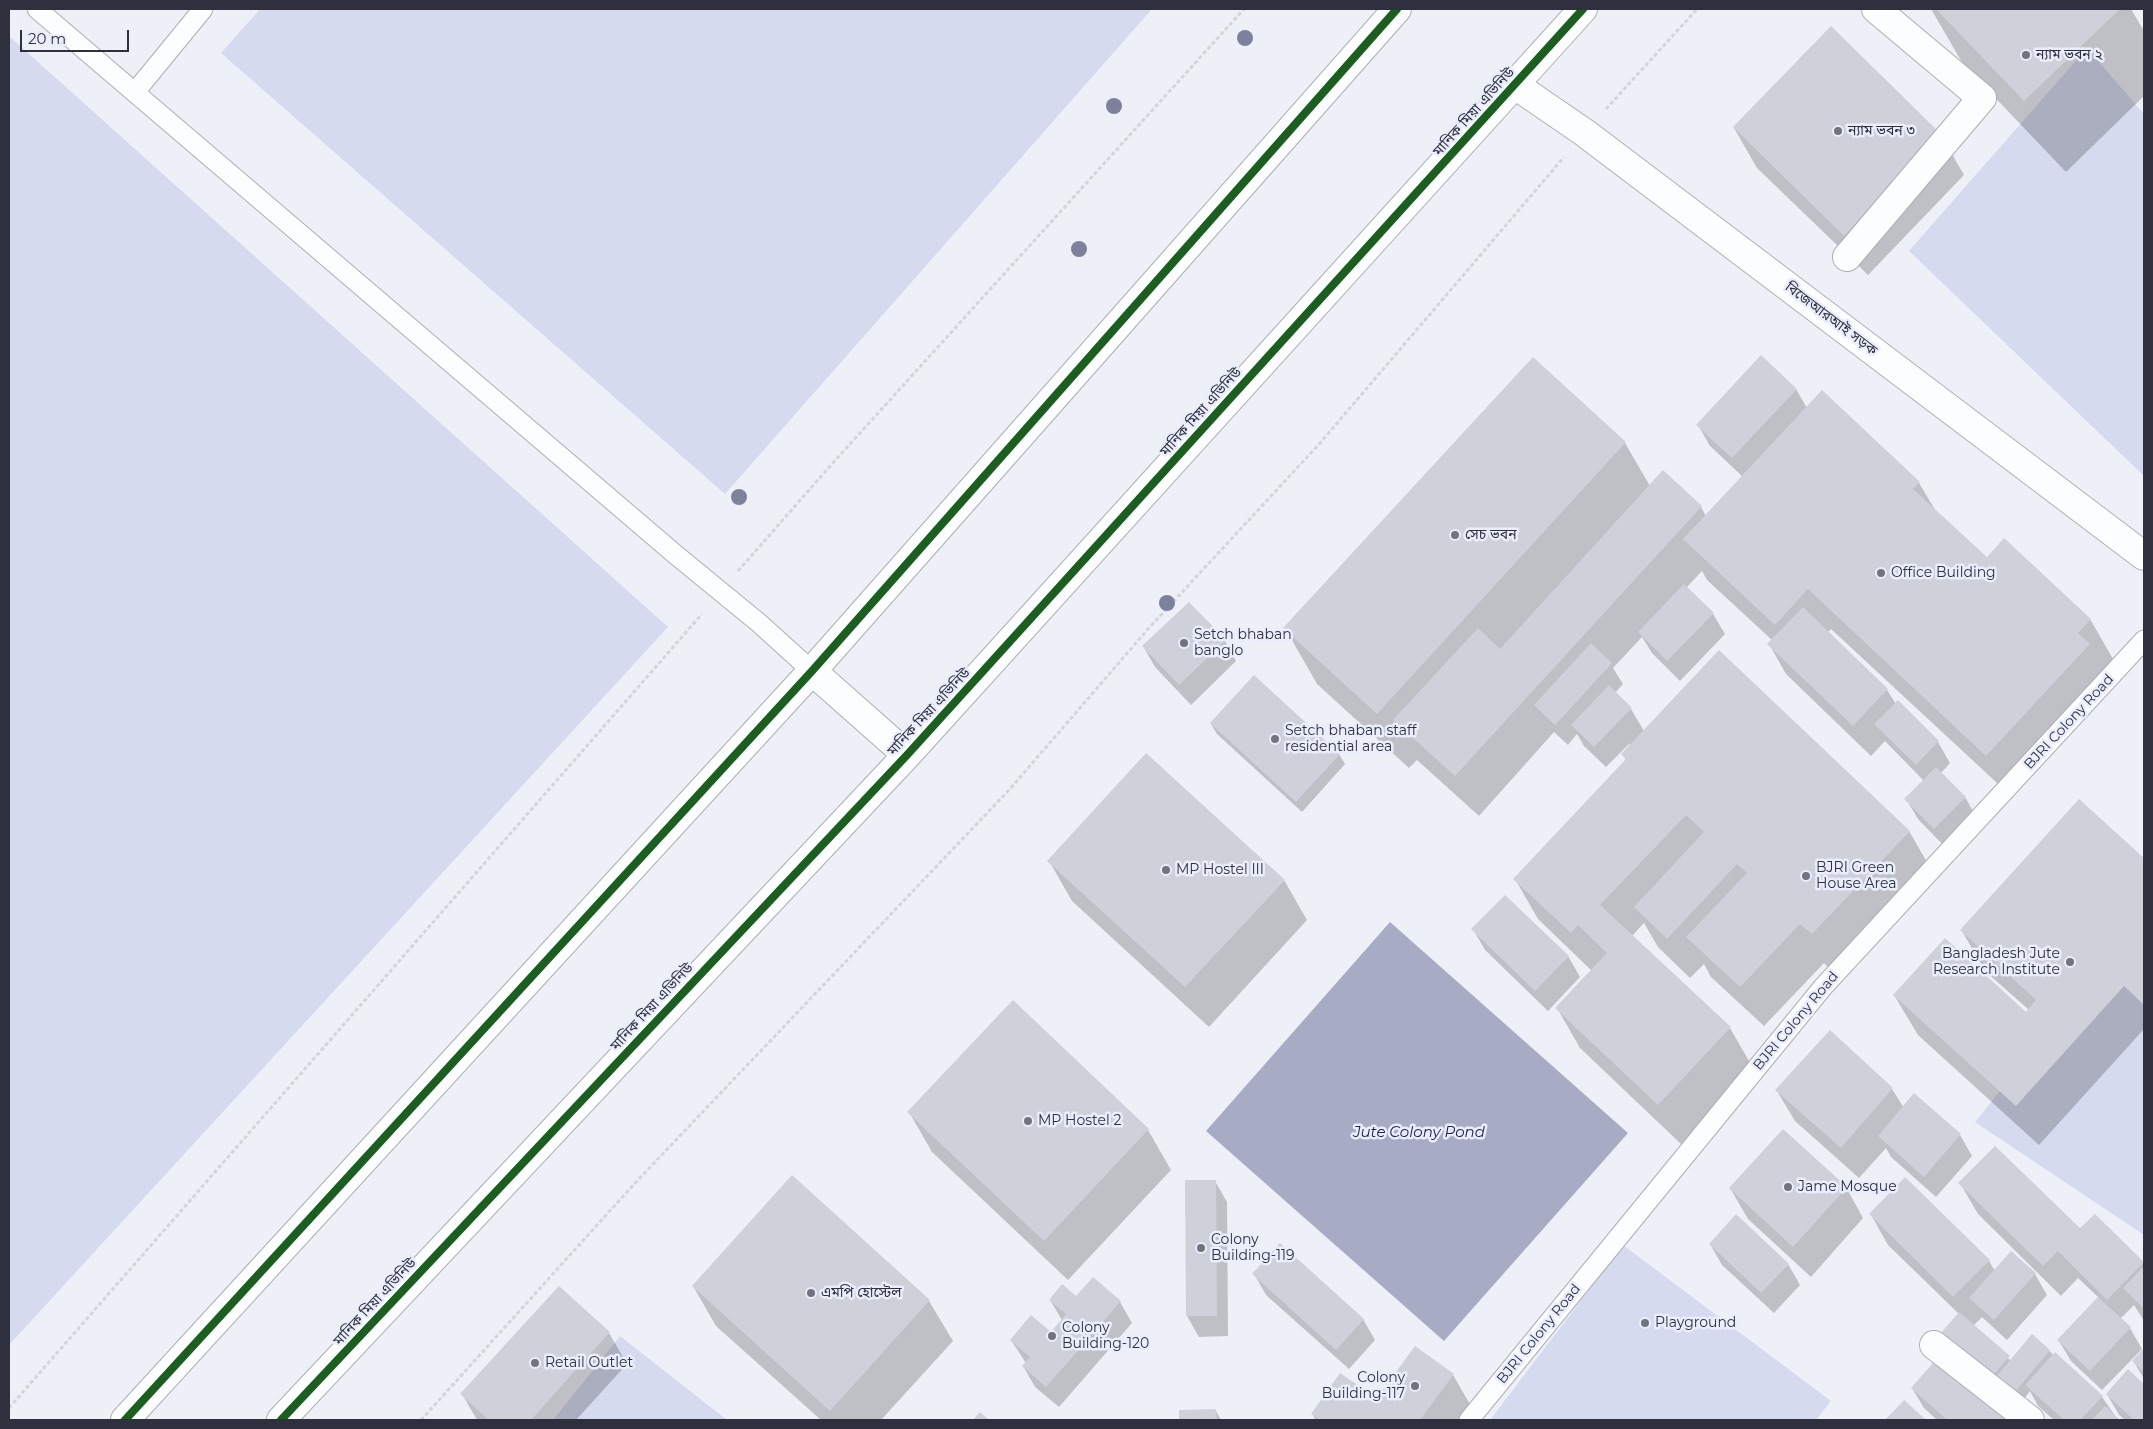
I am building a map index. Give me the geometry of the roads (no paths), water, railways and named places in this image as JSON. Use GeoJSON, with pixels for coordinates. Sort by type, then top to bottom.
{"type":"FeatureCollection","features":[{"type":"Feature","properties":{"kind":"main road"},"geometry":{"type":"LineString","coordinates":[[125,1420],[812,671],[1397,9]]}},
{"type":"Feature","properties":{"kind":"main road","name":"মানিক মিয়া এভিনিউ"},"geometry":{"type":"LineString","coordinates":[[281,1420],[907,755],[1583,9]]}},
{"type":"Feature","properties":{"kind":"main road"},"geometry":{"type":"LineString","coordinates":[[1847,257],[1982,98],[1876,9]]}},
{"type":"Feature","properties":{"kind":"main road","name":"বিজেআরআই সড়ক"},"geometry":{"type":"LineString","coordinates":[[1515,85],[1585,133],[2144,556]]}},
{"type":"Feature","properties":{"kind":"main road"},"geometry":{"type":"LineString","coordinates":[[812,671],[907,755]]}},
{"type":"Feature","properties":{"kind":"main road"},"geometry":{"type":"LineString","coordinates":[[1934,1345],[2030,1420]]}},
{"type":"Feature","properties":{"kind":"lane"},"geometry":{"type":"LineString","coordinates":[[37,9],[721,592],[760,622],[812,671]]}},
{"type":"Feature","properties":{"kind":"lane"},"geometry":{"type":"LineString","coordinates":[[134,92],[203,9]]}},
{"type":"Feature","properties":{"kind":"lane","name":"BJRI Colony Road"},"geometry":{"type":"LineString","coordinates":[[1469,1420],[1822,987],[2144,640]]}},
{"type":"Feature","properties":{"kind":"water","name":"Jute Colony Pond"},"geometry":{"type":"Polygon","coordinates":[[[1390,922],[1628,1133],[1444,1341],[1206,1131],[1390,922]]]}},
{"type":"Feature","properties":{"kind":"place","name":"ন্যাম ভবন ২"},"geometry":{"type":"Point","coordinates":[2026,55]}},
{"type":"Feature","properties":{"kind":"place","name":"ন্যাম ভবন ৩"},"geometry":{"type":"Point","coordinates":[1838,131]}},
{"type":"Feature","properties":{"kind":"place","name":"সেচ ভবন"},"geometry":{"type":"Point","coordinates":[1455,535]}},
{"type":"Feature","properties":{"kind":"place","name":"Office Building"},"geometry":{"type":"Point","coordinates":[1881,573]}},
{"type":"Feature","properties":{"kind":"place","name":"Setch bhaban banglo"},"geometry":{"type":"Point","coordinates":[1184,643]}},
{"type":"Feature","properties":{"kind":"place","name":"Setch bhaban staff residential area"},"geometry":{"type":"Point","coordinates":[1275,739]}},
{"type":"Feature","properties":{"kind":"place","name":"MP Hostel III"},"geometry":{"type":"Point","coordinates":[1166,870]}},
{"type":"Feature","properties":{"kind":"place","name":"BJRI Green House Area"},"geometry":{"type":"Point","coordinates":[1806,876]}},
{"type":"Feature","properties":{"kind":"place","name":"Bangladesh Jute Research Institute"},"geometry":{"type":"Point","coordinates":[2070,962]}},
{"type":"Feature","properties":{"kind":"place","name":"MP Hostel 2"},"geometry":{"type":"Point","coordinates":[1028,1121]}},
{"type":"Feature","properties":{"kind":"place","name":"Jame Mosque"},"geometry":{"type":"Point","coordinates":[1788,1187]}},
{"type":"Feature","properties":{"kind":"place","name":"Colony Building-119"},"geometry":{"type":"Point","coordinates":[1201,1248]}},
{"type":"Feature","properties":{"kind":"place","name":"এমপি হোস্টেল"},"geometry":{"type":"Point","coordinates":[811,1293]}},
{"type":"Feature","properties":{"kind":"place","name":"Playground"},"geometry":{"type":"Point","coordinates":[1645,1323]}},
{"type":"Feature","properties":{"kind":"place","name":"Colony Building-120"},"geometry":{"type":"Point","coordinates":[1052,1336]}},
{"type":"Feature","properties":{"kind":"place","name":"Retail Outlet"},"geometry":{"type":"Point","coordinates":[535,1363]}},
{"type":"Feature","properties":{"kind":"place","name":"Colony Building-117"},"geometry":{"type":"Point","coordinates":[1415,1386]}}]}
